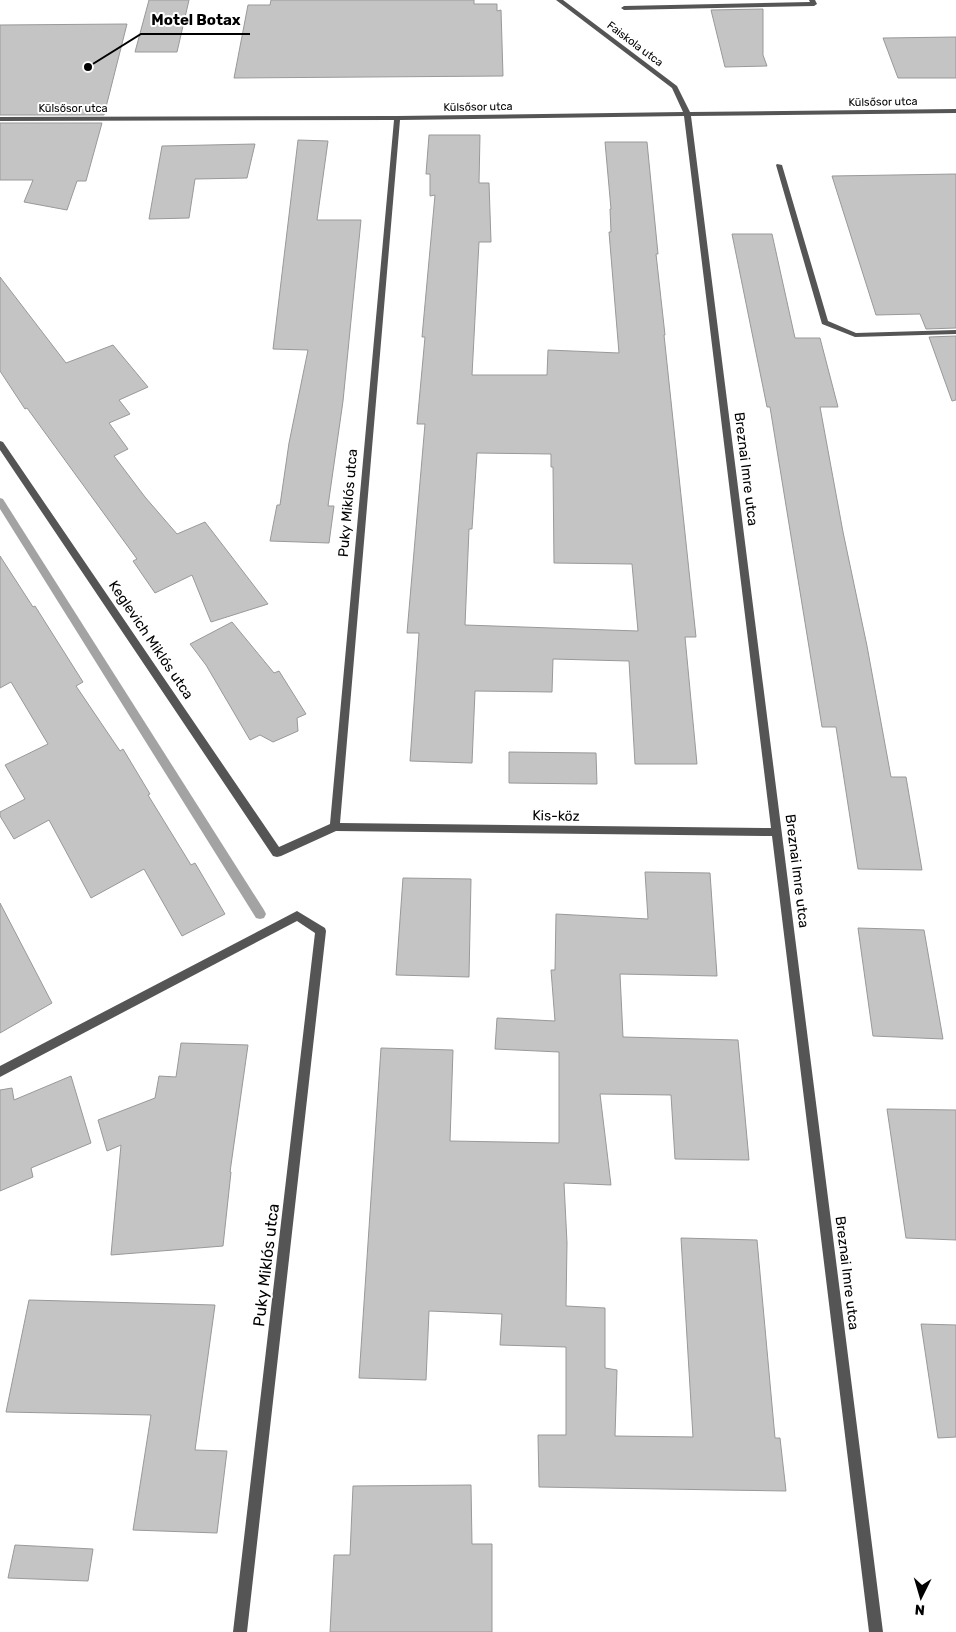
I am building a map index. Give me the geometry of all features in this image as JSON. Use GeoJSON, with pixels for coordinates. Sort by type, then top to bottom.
{"type":"FeatureCollection","features":[{"type":"Feature","properties":{"kind":"street","name":"Faiskola utca"},"geometry":{"type":"LineString","coordinates":[[559,0],[675,87],[687,114]]}},
{"type":"Feature","properties":{"kind":"street"},"geometry":{"type":"LineString","coordinates":[[624,8],[814,4],[812,0]]}},
{"type":"Feature","properties":{"kind":"street","name":"Külsősor utca"},"geometry":{"type":"LineString","coordinates":[[0,119],[397,118],[956,111]]}},
{"type":"Feature","properties":{"kind":"street","name":"Breznai Imre utca"},"geometry":{"type":"LineString","coordinates":[[687,114],[876,1632]]}},
{"type":"Feature","properties":{"kind":"street","name":"Puky Miklós utca"},"geometry":{"type":"LineString","coordinates":[[335,827],[397,118]]}},
{"type":"Feature","properties":{"kind":"street"},"geometry":{"type":"LineString","coordinates":[[779,165],[825,322],[855,335],[956,332]]}},
{"type":"Feature","properties":{"kind":"street","name":"Keglevich Miklós utca"},"geometry":{"type":"LineString","coordinates":[[0,444],[277,853],[335,827]]}},
{"type":"Feature","properties":{"kind":"street","name":"Kis-köz"},"geometry":{"type":"LineString","coordinates":[[335,827],[777,832]]}},
{"type":"Feature","properties":{"kind":"street","name":"Puky Miklós utca"},"geometry":{"type":"LineString","coordinates":[[0,1072],[297,916],[321,931],[240,1632]]}},
{"type":"Feature","properties":{"kind":"building"},"geometry":{"type":"Polygon","coordinates":[[[149,0],[189,0],[177,52],[135,52],[149,0]]]}},
{"type":"Feature","properties":{"kind":"building"},"geometry":{"type":"Polygon","coordinates":[[[271,0],[474,0],[474,4],[497,4],[497,11],[501,10],[503,76],[234,78],[248,5],[270,5],[271,0]]]}},
{"type":"Feature","properties":{"kind":"building"},"geometry":{"type":"Polygon","coordinates":[[[763,9],[763,55],[767,66],[725,67],[711,10],[763,9]]]}},
{"type":"Feature","properties":{"kind":"building"},"geometry":{"type":"Polygon","coordinates":[[[127,24],[104,115],[0,115],[0,25],[127,24]]]}},
{"type":"Feature","properties":{"kind":"building"},"geometry":{"type":"Polygon","coordinates":[[[956,37],[956,78],[898,78],[883,38],[956,37]]]}},
{"type":"Feature","properties":{"kind":"building"},"geometry":{"type":"Polygon","coordinates":[[[0,123],[102,123],[86,181],[77,181],[67,210],[24,202],[33,180],[0,180],[0,123]]]}},
{"type":"Feature","properties":{"kind":"building"},"geometry":{"type":"Polygon","coordinates":[[[429,135],[480,135],[479,183],[489,183],[491,242],[479,242],[472,375],[547,375],[548,350],[619,353],[609,232],[611,232],[611,209],[605,142],[647,142],[664,335],[696,637],[685,637],[697,764],[635,764],[629,661],[553,659],[552,692],[475,691],[472,763],[410,761],[419,633],[407,633],[425,424],[417,424],[425,337],[422,337],[435,195],[430,196],[430,174],[426,174],[429,135]],[[477,453],[472,529],[469,529],[465,625],[638,631],[632,564],[554,563],[553,467],[551,467],[551,454],[477,453]]]}},
{"type":"Feature","properties":{"kind":"building"},"geometry":{"type":"Polygon","coordinates":[[[298,140],[328,141],[317,220],[361,220],[343,401],[328,506],[334,506],[329,543],[270,541],[277,505],[280,505],[289,443],[308,350],[273,349],[298,140]]]}},
{"type":"Feature","properties":{"kind":"building"},"geometry":{"type":"Polygon","coordinates":[[[255,144],[247,178],[195,179],[189,218],[149,219],[162,146],[255,144]]]}},
{"type":"Feature","properties":{"kind":"building"},"geometry":{"type":"Polygon","coordinates":[[[956,174],[956,328],[926,329],[920,314],[876,315],[832,176],[956,174]]]}},
{"type":"Feature","properties":{"kind":"building"},"geometry":{"type":"Polygon","coordinates":[[[732,234],[772,234],[795,338],[820,338],[838,407],[820,407],[843,532],[867,646],[891,777],[906,777],[922,870],[858,869],[836,727],[822,727],[770,407],[767,407],[732,234]]]}},
{"type":"Feature","properties":{"kind":"building"},"geometry":{"type":"Polygon","coordinates":[[[0,277],[66,363],[113,345],[148,387],[119,400],[130,414],[109,423],[128,449],[114,456],[145,497],[177,534],[205,522],[268,604],[211,622],[192,575],[155,593],[133,561],[137,559],[27,408],[25,409],[0,371],[0,277]]]}},
{"type":"Feature","properties":{"kind":"building"},"geometry":{"type":"Polygon","coordinates":[[[956,336],[956,400],[952,401],[929,337],[956,336]]]}},
{"type":"Feature","properties":{"kind":"building"},"geometry":{"type":"Polygon","coordinates":[[[0,556],[33,607],[35,606],[83,682],[76,686],[120,751],[123,749],[150,794],[148,795],[191,865],[195,863],[225,914],[182,936],[144,869],[91,898],[49,820],[14,839],[0,816],[0,812],[25,799],[5,765],[48,744],[11,682],[0,688],[0,556]]]}},
{"type":"Feature","properties":{"kind":"building"},"geometry":{"type":"Polygon","coordinates":[[[232,622],[274,673],[279,671],[306,714],[297,718],[298,731],[273,742],[260,735],[250,740],[206,665],[190,644],[232,622]]]}},
{"type":"Feature","properties":{"kind":"building"},"geometry":{"type":"Polygon","coordinates":[[[509,752],[596,753],[597,784],[509,783],[509,752]]]}},
{"type":"Feature","properties":{"kind":"building"},"geometry":{"type":"Polygon","coordinates":[[[645,872],[710,873],[717,976],[620,974],[623,1037],[738,1040],[749,1160],[675,1159],[671,1095],[600,1094],[611,1185],[564,1183],[567,1243],[566,1306],[605,1308],[605,1368],[617,1370],[615,1436],[693,1437],[681,1238],[757,1240],[775,1438],[780,1438],[786,1491],[539,1487],[538,1435],[566,1435],[566,1347],[500,1345],[502,1314],[429,1311],[426,1380],[359,1378],[381,1048],[453,1050],[450,1141],[559,1143],[559,1052],[495,1049],[497,1018],[555,1021],[551,970],[555,970],[556,914],[648,919],[645,872]]]}},
{"type":"Feature","properties":{"kind":"building"},"geometry":{"type":"Polygon","coordinates":[[[403,878],[471,879],[469,977],[396,975],[403,878]]]}},
{"type":"Feature","properties":{"kind":"building"},"geometry":{"type":"Polygon","coordinates":[[[0,903],[52,1003],[0,1033],[0,903]]]}},
{"type":"Feature","properties":{"kind":"building"},"geometry":{"type":"Polygon","coordinates":[[[858,928],[924,930],[943,1039],[873,1036],[858,928]]]}},
{"type":"Feature","properties":{"kind":"building"},"geometry":{"type":"Polygon","coordinates":[[[181,1043],[248,1045],[230,1172],[223,1246],[111,1255],[121,1145],[107,1151],[98,1120],[155,1098],[159,1076],[176,1077],[181,1043]]]}},
{"type":"Feature","properties":{"kind":"building"},"geometry":{"type":"Polygon","coordinates":[[[71,1076],[91,1143],[31,1168],[33,1177],[0,1191],[0,1090],[12,1088],[14,1100],[71,1076]]]}},
{"type":"Feature","properties":{"kind":"building"},"geometry":{"type":"Polygon","coordinates":[[[887,1109],[956,1110],[956,1240],[906,1238],[887,1109]]]}},
{"type":"Feature","properties":{"kind":"building"},"geometry":{"type":"Polygon","coordinates":[[[29,1300],[215,1305],[195,1450],[227,1451],[217,1533],[133,1530],[151,1415],[6,1412],[29,1300]]]}},
{"type":"Feature","properties":{"kind":"building"},"geometry":{"type":"Polygon","coordinates":[[[921,1324],[956,1325],[956,1437],[938,1438],[921,1324]]]}},
{"type":"Feature","properties":{"kind":"building"},"geometry":{"type":"Polygon","coordinates":[[[471,1485],[472,1544],[492,1544],[492,1632],[330,1632],[334,1555],[350,1555],[353,1486],[471,1485]]]}},
{"type":"Feature","properties":{"kind":"building"},"geometry":{"type":"Polygon","coordinates":[[[15,1545],[93,1549],[88,1581],[8,1578],[15,1545]]]}},
{"type":"Feature","properties":{"kind":"waterway"},"geometry":{"type":"LineString","coordinates":[[0,501],[260,914]]}},
{"type":"Feature","properties":{"kind":"place","name":"Motel Botax"},"geometry":{"type":"Point","coordinates":[88,67]}}]}
